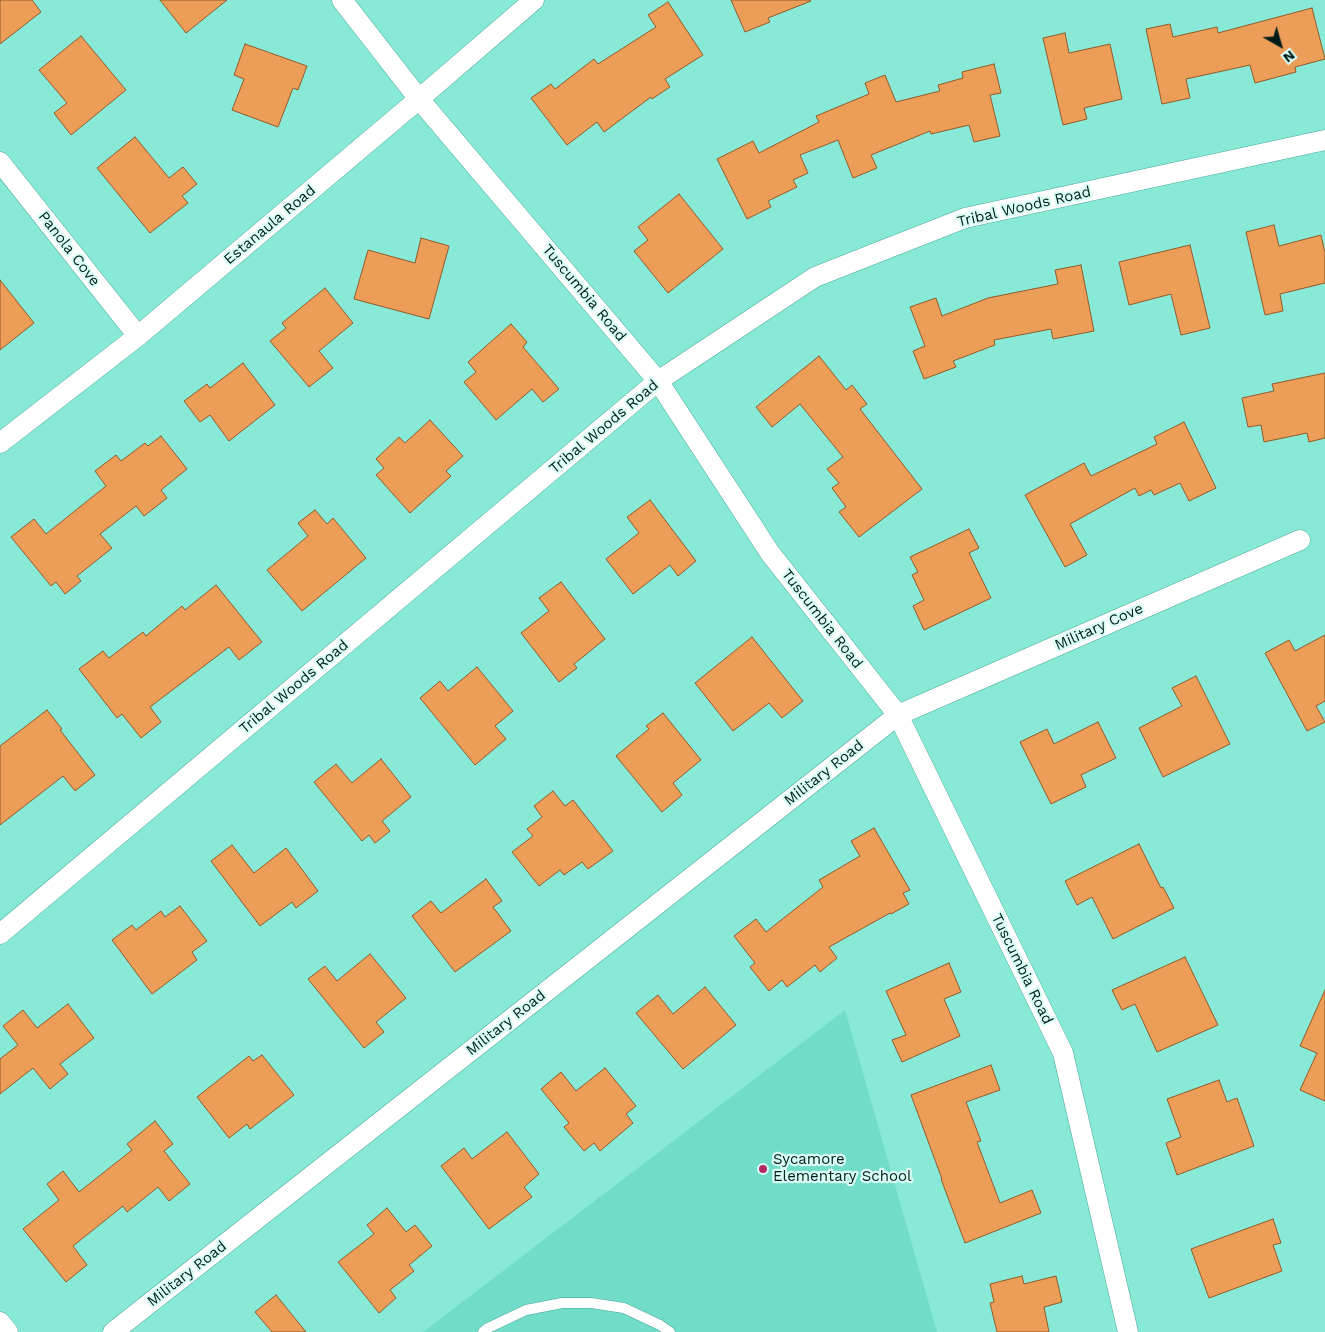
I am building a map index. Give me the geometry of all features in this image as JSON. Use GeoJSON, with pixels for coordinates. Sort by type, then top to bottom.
{"type":"FeatureCollection","features":[{"type":"Feature","properties":{"kind":"street","name":"Tuscumbia Road"},"geometry":{"type":"LineString","coordinates":[[342,0],[419,99],[658,381],[770,553],[898,715],[1062,1054],[1128,1332]]}},
{"type":"Feature","properties":{"kind":"street","name":"Estanaula Road"},"geometry":{"type":"LineString","coordinates":[[0,443],[138,336],[534,0]]}},
{"type":"Feature","properties":{"kind":"street","name":"Tribal Woods Road"},"geometry":{"type":"LineString","coordinates":[[0,934],[658,381],[815,276],[965,218],[1325,140]]}},
{"type":"Feature","properties":{"kind":"street","name":"Panola Cove"},"geometry":{"type":"LineString","coordinates":[[0,162],[138,336]]}},
{"type":"Feature","properties":{"kind":"street","name":"Military Cove"},"geometry":{"type":"LineString","coordinates":[[898,715],[1300,540]]}},
{"type":"Feature","properties":{"kind":"street","name":"Military Road"},"geometry":{"type":"LineString","coordinates":[[113,1332],[898,715]]}},
{"type":"Feature","properties":{"kind":"street"},"geometry":{"type":"LineString","coordinates":[[0,1322],[8,1332]]}},
{"type":"Feature","properties":{"kind":"lane"},"geometry":{"type":"LineString","coordinates":[[483,1332],[526,1310],[562,1303],[591,1303],[624,1308],[660,1325],[670,1332]]}},
{"type":"Feature","properties":{"kind":"shaded area","name":"Sycamore Elementary School"},"geometry":{"type":"Polygon","coordinates":[[[845,1010],[937,1332],[423,1332],[845,1010]]]}},
{"type":"Feature","properties":{"kind":"building"},"geometry":{"type":"Polygon","coordinates":[[[0,0],[32,0],[41,12],[0,44],[0,0]]]}},
{"type":"Feature","properties":{"kind":"building"},"geometry":{"type":"Polygon","coordinates":[[[160,0],[227,0],[186,33],[160,0]]]}},
{"type":"Feature","properties":{"kind":"building"},"geometry":{"type":"Polygon","coordinates":[[[731,0],[811,1],[768,18],[770,22],[745,32],[731,0]]]}},
{"type":"Feature","properties":{"kind":"building"},"geometry":{"type":"Polygon","coordinates":[[[668,2],[703,55],[665,79],[670,87],[652,99],[651,97],[604,132],[597,122],[567,145],[531,98],[551,84],[555,89],[594,59],[598,64],[656,27],[648,15],[668,2]]]}},
{"type":"Feature","properties":{"kind":"building"},"geometry":{"type":"Polygon","coordinates":[[[1312,8],[1325,59],[1295,67],[1296,72],[1255,83],[1250,65],[1186,79],[1190,98],[1162,104],[1146,29],[1170,24],[1173,37],[1217,27],[1218,33],[1312,8]]]}},
{"type":"Feature","properties":{"kind":"building"},"geometry":{"type":"Polygon","coordinates":[[[1065,33],[1069,53],[1110,44],[1122,99],[1084,108],[1087,119],[1063,125],[1043,38],[1065,33]]]}},
{"type":"Feature","properties":{"kind":"building"},"geometry":{"type":"Polygon","coordinates":[[[81,36],[126,90],[71,135],[54,113],[67,103],[39,70],[81,36]]]}},
{"type":"Feature","properties":{"kind":"building"},"geometry":{"type":"Polygon","coordinates":[[[245,44],[307,66],[298,90],[293,88],[278,127],[232,110],[244,79],[234,75],[245,44]]]}},
{"type":"Feature","properties":{"kind":"building"},"geometry":{"type":"Polygon","coordinates":[[[994,64],[1001,93],[990,95],[1000,136],[974,142],[969,125],[931,134],[930,131],[871,155],[877,168],[853,178],[838,140],[800,155],[808,173],[793,180],[797,187],[768,201],[771,207],[747,219],[717,159],[753,141],[759,153],[819,122],[816,116],[869,94],[865,83],[885,75],[896,102],[940,91],[938,85],[963,78],[962,72],[994,64]]]}},
{"type":"Feature","properties":{"kind":"building"},"geometry":{"type":"Polygon","coordinates":[[[135,137],[169,178],[183,167],[197,184],[182,196],[188,203],[150,233],[97,168],[135,137]]]}},
{"type":"Feature","properties":{"kind":"building"},"geometry":{"type":"Polygon","coordinates":[[[679,194],[723,249],[668,293],[634,251],[648,240],[638,227],[679,194]]]}},
{"type":"Feature","properties":{"kind":"building"},"geometry":{"type":"Polygon","coordinates":[[[1274,225],[1279,246],[1321,235],[1325,253],[1325,283],[1280,294],[1283,311],[1265,315],[1246,232],[1274,225]]]}},
{"type":"Feature","properties":{"kind":"building"},"geometry":{"type":"Polygon","coordinates":[[[421,238],[449,246],[429,319],[354,299],[368,250],[415,263],[421,238]]]}},
{"type":"Feature","properties":{"kind":"building"},"geometry":{"type":"Polygon","coordinates":[[[1190,245],[1210,328],[1181,335],[1171,294],[1129,305],[1119,262],[1190,245]]]}},
{"type":"Feature","properties":{"kind":"building"},"geometry":{"type":"Polygon","coordinates":[[[1081,265],[1094,331],[1053,339],[1051,329],[994,340],[995,345],[953,361],[956,367],[924,379],[913,351],[925,346],[910,307],[936,298],[942,316],[988,298],[1058,284],[1055,270],[1081,265]]]}},
{"type":"Feature","properties":{"kind":"building"},"geometry":{"type":"Polygon","coordinates":[[[0,280],[34,323],[0,350],[0,280]]]}},
{"type":"Feature","properties":{"kind":"building"},"geometry":{"type":"Polygon","coordinates":[[[325,288],[353,323],[319,351],[333,368],[309,387],[270,341],[286,328],[282,323],[325,288]]]}},
{"type":"Feature","properties":{"kind":"building"},"geometry":{"type":"Polygon","coordinates":[[[511,324],[527,342],[523,347],[559,389],[543,402],[532,389],[496,420],[464,382],[476,372],[468,362],[511,324]]]}},
{"type":"Feature","properties":{"kind":"building"},"geometry":{"type":"Polygon","coordinates":[[[819,356],[846,390],[852,385],[867,404],[860,409],[922,489],[859,537],[839,512],[846,507],[832,488],[839,483],[827,469],[843,457],[800,404],[772,427],[756,407],[819,356]]]}},
{"type":"Feature","properties":{"kind":"building"},"geometry":{"type":"Polygon","coordinates":[[[243,363],[275,405],[229,441],[210,415],[200,422],[184,401],[207,384],[210,388],[243,363]]]}},
{"type":"Feature","properties":{"kind":"building"},"geometry":{"type":"Polygon","coordinates":[[[1325,373],[1325,438],[1309,442],[1307,433],[1264,442],[1261,425],[1248,427],[1242,398],[1274,391],[1272,384],[1325,373]]]}},
{"type":"Feature","properties":{"kind":"building"},"geometry":{"type":"Polygon","coordinates":[[[430,420],[463,456],[446,471],[451,476],[410,513],[376,475],[384,468],[376,459],[399,437],[405,443],[430,420]]]}},
{"type":"Feature","properties":{"kind":"building"},"geometry":{"type":"Polygon","coordinates":[[[1184,422],[1216,488],[1189,501],[1180,483],[1154,495],[1151,490],[1139,496],[1135,488],[1070,524],[1087,555],[1065,567],[1025,495],[1084,463],[1091,476],[1157,444],[1154,437],[1184,422]]]}},
{"type":"Feature","properties":{"kind":"building"},"geometry":{"type":"Polygon","coordinates":[[[161,436],[187,469],[161,490],[167,498],[144,516],[136,506],[100,534],[112,548],[77,576],[81,581],[65,594],[56,582],[51,586],[11,537],[34,519],[46,534],[106,486],[95,471],[116,455],[121,461],[145,443],[148,446],[161,436]]]}},
{"type":"Feature","properties":{"kind":"building"},"geometry":{"type":"Polygon","coordinates":[[[650,500],[696,561],[678,576],[670,565],[633,594],[606,559],[639,533],[627,517],[650,500]]]}},
{"type":"Feature","properties":{"kind":"building"},"geometry":{"type":"Polygon","coordinates":[[[315,510],[327,524],[333,518],[366,558],[302,611],[267,570],[308,536],[298,523],[315,510]]]}},
{"type":"Feature","properties":{"kind":"building"},"geometry":{"type":"Polygon","coordinates":[[[969,529],[979,548],[969,553],[991,598],[924,630],[913,606],[924,600],[912,575],[918,572],[910,557],[969,529]]]}},
{"type":"Feature","properties":{"kind":"building"},"geometry":{"type":"Polygon","coordinates":[[[561,582],[605,639],[574,664],[577,668],[559,682],[521,633],[549,611],[539,598],[561,582]]]}},
{"type":"Feature","properties":{"kind":"building"},"geometry":{"type":"Polygon","coordinates":[[[216,585],[262,642],[239,660],[229,647],[150,707],[161,722],[141,738],[122,714],[117,718],[79,669],[103,651],[109,658],[143,632],[146,636],[182,606],[185,610],[216,585]]]}},
{"type":"Feature","properties":{"kind":"building"},"geometry":{"type":"Polygon","coordinates":[[[1325,635],[1325,701],[1316,706],[1325,722],[1307,731],[1265,653],[1289,640],[1295,651],[1325,635]]]}},
{"type":"Feature","properties":{"kind":"building"},"geometry":{"type":"Polygon","coordinates":[[[752,637],[803,701],[782,718],[769,703],[733,731],[695,683],[752,637]]]}},
{"type":"Feature","properties":{"kind":"building"},"geometry":{"type":"Polygon","coordinates":[[[477,667],[513,711],[495,726],[506,739],[475,765],[420,698],[440,681],[448,691],[477,667]]]}},
{"type":"Feature","properties":{"kind":"building"},"geometry":{"type":"Polygon","coordinates":[[[1196,676],[1230,744],[1163,777],[1139,728],[1182,706],[1172,688],[1196,676]]]}},
{"type":"Feature","properties":{"kind":"building"},"geometry":{"type":"Polygon","coordinates":[[[47,710],[95,775],[75,791],[63,776],[0,825],[0,746],[47,710]]]}},
{"type":"Feature","properties":{"kind":"building"},"geometry":{"type":"Polygon","coordinates":[[[663,713],[701,760],[673,783],[682,795],[662,812],[616,756],[649,729],[646,726],[663,713]]]}},
{"type":"Feature","properties":{"kind":"building"},"geometry":{"type":"Polygon","coordinates":[[[1098,722],[1116,758],[1081,775],[1086,787],[1051,804],[1020,742],[1047,729],[1054,744],[1098,722]]]}},
{"type":"Feature","properties":{"kind":"building"},"geometry":{"type":"Polygon","coordinates":[[[381,759],[411,797],[382,821],[390,831],[375,843],[369,835],[362,841],[314,782],[336,764],[352,783],[381,759]]]}},
{"type":"Feature","properties":{"kind":"building"},"geometry":{"type":"Polygon","coordinates":[[[553,791],[565,806],[573,800],[613,851],[588,869],[582,862],[564,875],[560,870],[539,886],[512,852],[533,836],[527,829],[542,817],[534,806],[553,791]]]}},
{"type":"Feature","properties":{"kind":"building"},"geometry":{"type":"Polygon","coordinates":[[[874,828],[910,890],[903,893],[909,904],[829,947],[837,958],[820,972],[815,965],[787,987],[782,980],[769,991],[750,967],[755,963],[734,936],[756,919],[766,932],[823,887],[819,880],[860,856],[851,841],[874,828]]]}},
{"type":"Feature","properties":{"kind":"building"},"geometry":{"type":"Polygon","coordinates":[[[1139,844],[1161,888],[1163,887],[1174,908],[1113,939],[1092,897],[1077,905],[1065,881],[1139,844]]]}},
{"type":"Feature","properties":{"kind":"building"},"geometry":{"type":"Polygon","coordinates":[[[232,845],[254,873],[286,848],[318,891],[296,908],[292,902],[260,926],[211,861],[232,845]]]}},
{"type":"Feature","properties":{"kind":"building"},"geometry":{"type":"Polygon","coordinates":[[[486,879],[502,901],[493,907],[511,931],[455,972],[412,916],[431,901],[441,913],[486,879]]]}},
{"type":"Feature","properties":{"kind":"building"},"geometry":{"type":"Polygon","coordinates":[[[180,906],[207,941],[192,952],[197,960],[152,994],[112,940],[132,925],[136,930],[161,911],[165,917],[180,906]]]}},
{"type":"Feature","properties":{"kind":"building"},"geometry":{"type":"Polygon","coordinates":[[[370,954],[406,998],[376,1022],[384,1032],[364,1048],[308,979],[325,966],[337,981],[370,954]]]}},
{"type":"Feature","properties":{"kind":"building"},"geometry":{"type":"Polygon","coordinates":[[[1185,957],[1218,1025],[1157,1052],[1135,1004],[1122,1010],[1112,990],[1185,957]]]}},
{"type":"Feature","properties":{"kind":"building"},"geometry":{"type":"Polygon","coordinates":[[[949,963],[961,992],[944,999],[960,1036],[902,1062],[892,1040],[906,1035],[886,991],[949,963]]]}},
{"type":"Feature","properties":{"kind":"building"},"geometry":{"type":"Polygon","coordinates":[[[705,987],[736,1025],[683,1069],[636,1013],[658,995],[673,1014],[705,987]]]}},
{"type":"Feature","properties":{"kind":"building"},"geometry":{"type":"Polygon","coordinates":[[[1325,990],[1325,1101],[1300,1090],[1317,1053],[1300,1046],[1325,990]]]}},
{"type":"Feature","properties":{"kind":"building"},"geometry":{"type":"Polygon","coordinates":[[[68,1004],[94,1038],[60,1064],[68,1074],[50,1089],[33,1068],[0,1094],[0,1059],[18,1045],[3,1026],[23,1010],[37,1028],[68,1004]]]}},
{"type":"Feature","properties":{"kind":"building"},"geometry":{"type":"Polygon","coordinates":[[[262,1055],[294,1095],[250,1129],[247,1124],[229,1138],[197,1097],[249,1056],[253,1061],[262,1055]]]}},
{"type":"Feature","properties":{"kind":"building"},"geometry":{"type":"Polygon","coordinates":[[[991,1065],[1000,1090],[966,1102],[981,1141],[977,1142],[1000,1203],[1032,1190],[1041,1213],[965,1243],[911,1095],[991,1065]]]}},
{"type":"Feature","properties":{"kind":"building"},"geometry":{"type":"Polygon","coordinates":[[[605,1068],[636,1106],[626,1114],[633,1123],[600,1151],[594,1143],[584,1151],[564,1127],[569,1123],[541,1089],[561,1072],[576,1091],[605,1068]]]}},
{"type":"Feature","properties":{"kind":"building"},"geometry":{"type":"Polygon","coordinates":[[[1219,1080],[1227,1102],[1237,1098],[1254,1146],[1177,1175],[1166,1143],[1181,1137],[1167,1099],[1219,1080]]]}},
{"type":"Feature","properties":{"kind":"building"},"geometry":{"type":"Polygon","coordinates":[[[155,1121],[173,1144],[164,1151],[190,1184],[169,1201],[158,1187],[127,1212],[123,1206],[73,1246],[87,1265],[66,1282],[23,1229],[59,1200],[47,1184],[63,1171],[79,1192],[132,1150],[127,1144],[155,1121]]]}},
{"type":"Feature","properties":{"kind":"building"},"geometry":{"type":"Polygon","coordinates":[[[507,1132],[539,1174],[524,1187],[532,1197],[489,1229],[441,1166],[464,1148],[472,1159],[507,1132]]]}},
{"type":"Feature","properties":{"kind":"building"},"geometry":{"type":"Polygon","coordinates":[[[387,1208],[406,1232],[415,1225],[432,1246],[409,1265],[414,1271],[390,1290],[396,1298],[379,1313],[338,1262],[374,1234],[367,1225],[387,1208]]]}},
{"type":"Feature","properties":{"kind":"building"},"geometry":{"type":"Polygon","coordinates":[[[1273,1219],[1281,1243],[1273,1245],[1282,1271],[1209,1298],[1191,1249],[1273,1219]]]}},
{"type":"Feature","properties":{"kind":"building"},"geometry":{"type":"Polygon","coordinates":[[[1022,1276],[1024,1284],[1056,1276],[1062,1302],[1044,1307],[1049,1332],[997,1332],[990,1303],[994,1302],[990,1284],[1022,1276]]]}},
{"type":"Feature","properties":{"kind":"building"},"geometry":{"type":"Polygon","coordinates":[[[276,1295],[306,1332],[272,1332],[255,1312],[276,1295]]]}},
{"type":"Feature","properties":{"kind":"place","name":"Sycamore Elementary School"},"geometry":{"type":"Point","coordinates":[763,1169]}}]}
